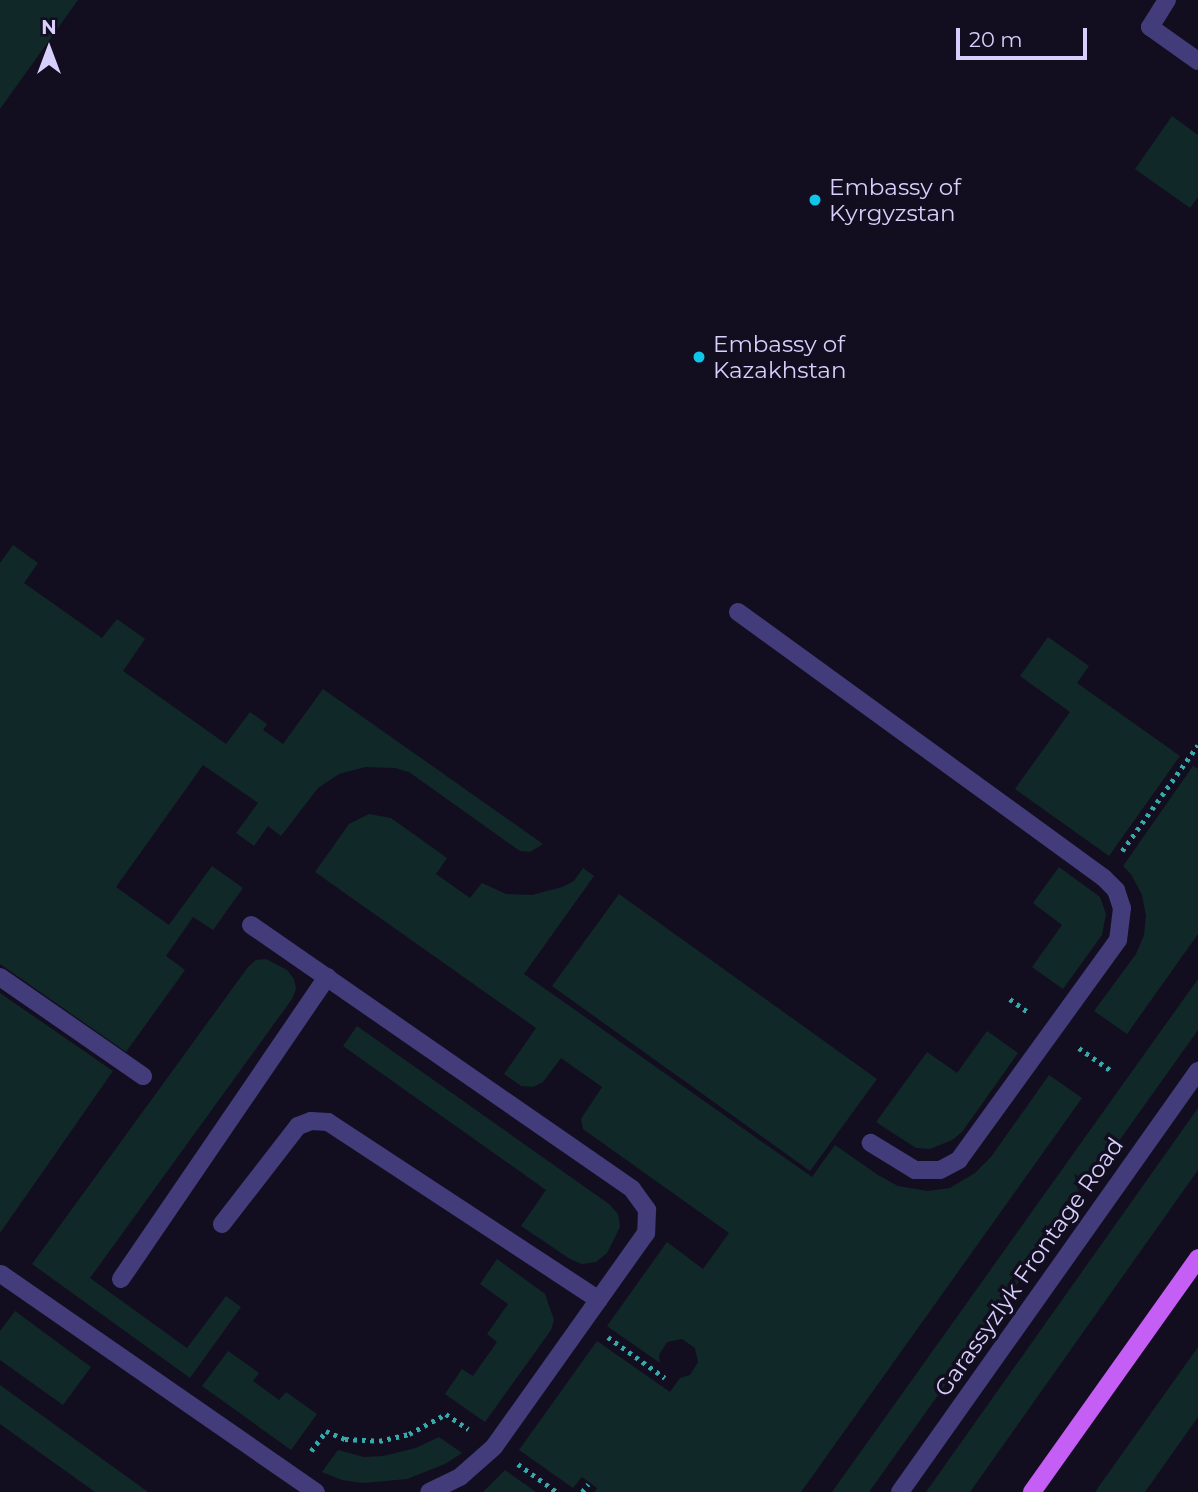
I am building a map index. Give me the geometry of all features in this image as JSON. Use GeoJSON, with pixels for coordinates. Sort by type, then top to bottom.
{"type":"FeatureCollection","features":[{"type":"Feature","properties":{"kind":"main road"},"geometry":{"type":"LineString","coordinates":[[1032,1492],[1198,1258]]}},
{"type":"Feature","properties":{"kind":"street"},"geometry":{"type":"LineString","coordinates":[[1167,0],[1150,27],[1198,61]]}},
{"type":"Feature","properties":{"kind":"street"},"geometry":{"type":"LineString","coordinates":[[738,612],[1104,878],[1116,890],[1122,908],[1118,940],[970,1148],[951,1166],[928,1171],[905,1166],[871,1143]]}},
{"type":"Feature","properties":{"kind":"street"},"geometry":{"type":"LineString","coordinates":[[251,925],[632,1189],[647,1210],[646,1233],[489,1452],[460,1477],[429,1492]]}},
{"type":"Feature","properties":{"kind":"street"},"geometry":{"type":"LineString","coordinates":[[0,977],[142,1076]]}},
{"type":"Feature","properties":{"kind":"street"},"geometry":{"type":"LineString","coordinates":[[121,1279],[327,977]]}},
{"type":"Feature","properties":{"kind":"street","name":"Garassyzlyk Frontage Road"},"geometry":{"type":"LineString","coordinates":[[900,1492],[1198,1071]]}},
{"type":"Feature","properties":{"kind":"street"},"geometry":{"type":"LineString","coordinates":[[222,1224],[298,1126],[312,1121],[328,1122],[341,1127],[599,1300]]}},
{"type":"Feature","properties":{"kind":"street"},"geometry":{"type":"LineString","coordinates":[[1,1274],[316,1492]]}},
{"type":"Feature","properties":{"kind":"path"},"geometry":{"type":"LineString","coordinates":[[1104,878],[1198,745]]}},
{"type":"Feature","properties":{"kind":"path"},"geometry":{"type":"LineString","coordinates":[[584,1321],[665,1378]]}},
{"type":"Feature","properties":{"kind":"path"},"geometry":{"type":"LineString","coordinates":[[326,1431],[345,1440],[379,1441],[410,1434],[446,1414]]}},
{"type":"Feature","properties":{"kind":"path"},"geometry":{"type":"LineString","coordinates":[[582,1492],[588,1484]]}},
{"type":"Feature","properties":{"kind":"green space"},"geometry":{"type":"Polygon","coordinates":[[[0,0],[78,0],[0,109],[0,0]]]}},
{"type":"Feature","properties":{"kind":"green space"},"geometry":{"type":"Polygon","coordinates":[[[1172,116],[1198,135],[1198,197],[1190,208],[1135,169],[1172,116]]]}},
{"type":"Feature","properties":{"kind":"green space"},"geometry":{"type":"Polygon","coordinates":[[[13,545],[38,563],[24,583],[102,638],[117,619],[145,639],[123,671],[226,744],[250,712],[267,724],[263,730],[283,744],[323,689],[543,844],[530,852],[520,851],[409,772],[395,768],[365,767],[339,774],[318,788],[281,836],[268,826],[254,846],[236,833],[258,803],[203,765],[116,887],[169,925],[212,866],[243,888],[213,930],[193,917],[166,956],[185,970],[126,1052],[0,964],[0,563],[13,545]]]}},
{"type":"Feature","properties":{"kind":"green space"},"geometry":{"type":"Polygon","coordinates":[[[1048,637],[1089,666],[1077,683],[1180,756],[1109,856],[1015,789],[1070,712],[1020,676],[1048,637]]]}},
{"type":"Feature","properties":{"kind":"green space"},"geometry":{"type":"Polygon","coordinates":[[[1193,766],[1198,769],[1198,934],[1127,1034],[1094,1011],[1136,954],[1144,935],[1146,916],[1142,895],[1131,874],[1123,866],[1193,766]]]}},
{"type":"Feature","properties":{"kind":"green space"},"geometry":{"type":"Polygon","coordinates":[[[369,814],[391,818],[447,858],[436,874],[470,898],[482,883],[506,894],[532,895],[574,881],[583,868],[594,876],[524,974],[812,1177],[835,1145],[898,1186],[927,1191],[950,1188],[975,1173],[991,1157],[1049,1075],[1082,1098],[801,1492],[595,1492],[597,1488],[582,1477],[573,1488],[519,1450],[597,1341],[670,1392],[680,1378],[690,1375],[698,1362],[695,1348],[682,1339],[667,1342],[659,1355],[660,1363],[607,1326],[667,1242],[703,1269],[729,1233],[583,1129],[581,1119],[602,1087],[561,1058],[543,1082],[533,1087],[521,1086],[504,1074],[536,1028],[315,872],[349,824],[369,814]]]}},
{"type":"Feature","properties":{"kind":"green space"},"geometry":{"type":"Polygon","coordinates":[[[1059,867],[1100,897],[1106,914],[1102,935],[1063,989],[1032,967],[1062,925],[1033,903],[1059,867]]]}},
{"type":"Feature","properties":{"kind":"green space"},"geometry":{"type":"Polygon","coordinates":[[[619,894],[877,1079],[810,1171],[552,986],[619,894]]]}},
{"type":"Feature","properties":{"kind":"green space"},"geometry":{"type":"Polygon","coordinates":[[[266,959],[287,970],[294,979],[296,989],[292,999],[90,1278],[187,1348],[226,1296],[241,1307],[190,1378],[32,1264],[248,967],[256,960],[266,959]]]}},
{"type":"Feature","properties":{"kind":"green space"},"geometry":{"type":"Polygon","coordinates":[[[1198,979],[1198,1030],[869,1492],[832,1492],[1198,979]]]}},
{"type":"Feature","properties":{"kind":"green space"},"geometry":{"type":"Polygon","coordinates":[[[0,993],[113,1071],[0,1233],[0,993]]]}},
{"type":"Feature","properties":{"kind":"green space"},"geometry":{"type":"Polygon","coordinates":[[[357,1026],[609,1204],[618,1214],[620,1227],[607,1253],[596,1262],[582,1264],[570,1259],[521,1226],[546,1190],[343,1046],[357,1026]]]}},
{"type":"Feature","properties":{"kind":"green space"},"geometry":{"type":"Polygon","coordinates":[[[987,1031],[1018,1053],[962,1132],[952,1140],[930,1149],[916,1148],[876,1122],[927,1052],[957,1073],[987,1031]]]}},
{"type":"Feature","properties":{"kind":"green space"},"geometry":{"type":"Polygon","coordinates":[[[1198,1108],[1198,1170],[970,1492],[926,1492],[1198,1108]]]}},
{"type":"Feature","properties":{"kind":"green space"},"geometry":{"type":"Polygon","coordinates":[[[497,1259],[545,1294],[554,1320],[551,1330],[485,1422],[445,1394],[462,1369],[473,1376],[497,1342],[487,1334],[508,1304],[480,1284],[497,1259]]]}},
{"type":"Feature","properties":{"kind":"green space"},"geometry":{"type":"Polygon","coordinates":[[[15,1311],[91,1367],[63,1405],[0,1360],[0,1331],[15,1311]]]}},
{"type":"Feature","properties":{"kind":"green space"},"geometry":{"type":"Polygon","coordinates":[[[1198,1347],[1198,1417],[1145,1492],[1095,1492],[1198,1347]]]}},
{"type":"Feature","properties":{"kind":"green space"},"geometry":{"type":"Polygon","coordinates":[[[228,1351],[259,1373],[253,1381],[279,1400],[286,1392],[317,1414],[291,1450],[202,1386],[228,1351]]]}},
{"type":"Feature","properties":{"kind":"green space"},"geometry":{"type":"Polygon","coordinates":[[[0,1385],[148,1492],[95,1492],[0,1424],[0,1385]]]}},
{"type":"Feature","properties":{"kind":"green space"},"geometry":{"type":"Polygon","coordinates":[[[439,1437],[462,1453],[445,1464],[407,1479],[363,1483],[342,1480],[322,1472],[338,1450],[364,1457],[383,1456],[416,1448],[439,1437]]]}},
{"type":"Feature","properties":{"kind":"green space"},"geometry":{"type":"Polygon","coordinates":[[[505,1470],[536,1492],[483,1492],[505,1470]]]}},
{"type":"Feature","properties":{"kind":"place","name":"Embassy of Kyrgyzstan"},"geometry":{"type":"Point","coordinates":[815,200]}},
{"type":"Feature","properties":{"kind":"place","name":"Embassy of Kazakhstan"},"geometry":{"type":"Point","coordinates":[699,357]}}]}
